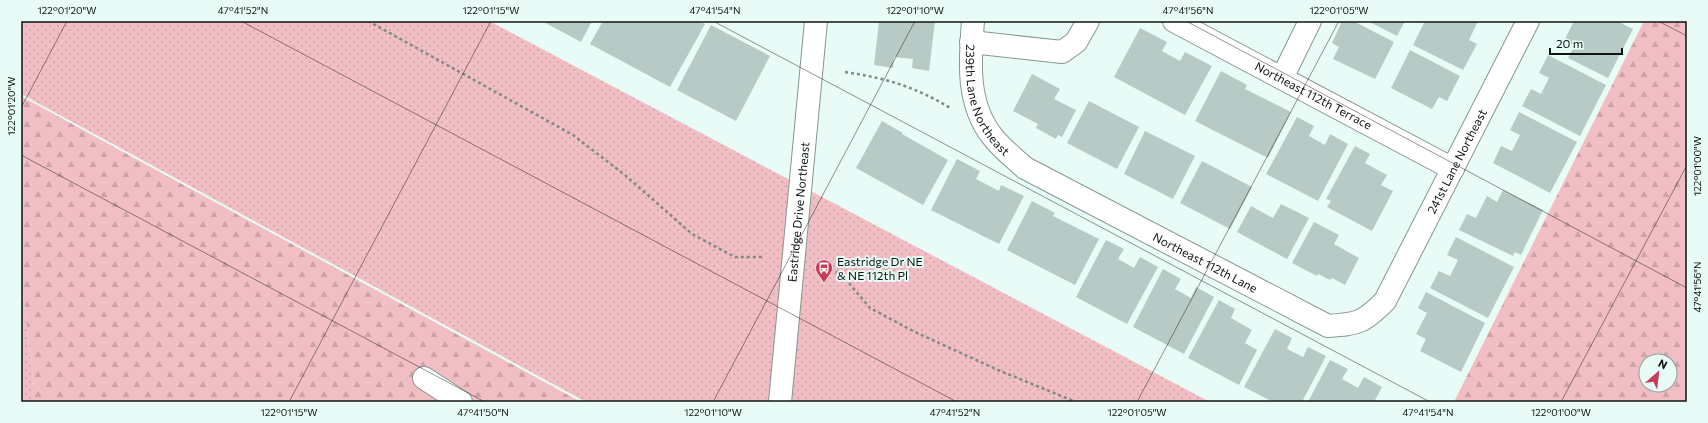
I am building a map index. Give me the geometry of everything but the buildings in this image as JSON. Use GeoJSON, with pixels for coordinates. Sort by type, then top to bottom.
{"type":"FeatureCollection","features":[{"type":"Feature","properties":{"kind":"street","name":"Eastridge Drive Northeast"},"geometry":{"type":"LineString","coordinates":[[780,402],[816,21]]}},
{"type":"Feature","properties":{"kind":"street"},"geometry":{"type":"LineString","coordinates":[[972,32],[1062,52],[1076,42],[1088,21]]}},
{"type":"Feature","properties":{"kind":"street","name":"Northeast 112th Terrace"},"geometry":{"type":"LineString","coordinates":[[1174,21],[1453,169]]}},
{"type":"Feature","properties":{"kind":"street"},"geometry":{"type":"LineString","coordinates":[[1282,78],[1310,21]]}},
{"type":"Feature","properties":{"kind":"street","name":"241st Lane Northeast"},"geometry":{"type":"LineString","coordinates":[[1385,301],[1528,21]]}},
{"type":"Feature","properties":{"kind":"street","name":"239th Lane Northeast"},"geometry":{"type":"LineString","coordinates":[[972,32],[971,87],[975,102],[991,136],[1025,168]]}},
{"type":"Feature","properties":{"kind":"street","name":"Northeast 112th Lane"},"geometry":{"type":"LineString","coordinates":[[1025,168],[1328,326],[1351,324],[1363,320],[1369,317],[1385,301]]}},
{"type":"Feature","properties":{"kind":"street"},"geometry":{"type":"LineString","coordinates":[[424,378],[461,402]]}},
{"type":"Feature","properties":{"kind":"path"},"geometry":{"type":"LineString","coordinates":[[368,21],[573,135],[625,175],[692,234],[736,257],[762,257]]}},
{"type":"Feature","properties":{"kind":"path"},"geometry":{"type":"LineString","coordinates":[[845,72],[875,76],[894,81],[932,97],[957,111]]}},
{"type":"Feature","properties":{"kind":"path"},"geometry":{"type":"LineString","coordinates":[[825,266],[842,275],[870,308],[915,332],[998,370],[1076,402]]}},
{"type":"Feature","properties":{"kind":"green space"},"geometry":{"type":"Polygon","coordinates":[[[21,21],[489,21],[1210,402],[586,402],[21,94],[21,21]]]}},
{"type":"Feature","properties":{"kind":"green space"},"geometry":{"type":"Polygon","coordinates":[[[1644,21],[1687,21],[1687,402],[1454,402],[1644,21]]]}},
{"type":"Feature","properties":{"kind":"green space"},"geometry":{"type":"Polygon","coordinates":[[[21,96],[581,402],[33,402],[34,388],[21,276],[21,96]]]}},
{"type":"Feature","properties":{"kind":"green space"},"geometry":{"type":"Polygon","coordinates":[[[21,276],[34,388],[33,402],[21,402],[21,276]]]}},
{"type":"Feature","properties":{"kind":"place","name":"Eastridge Dr NE & NE 112th Pl"},"geometry":{"type":"Point","coordinates":[824,283]}}]}
